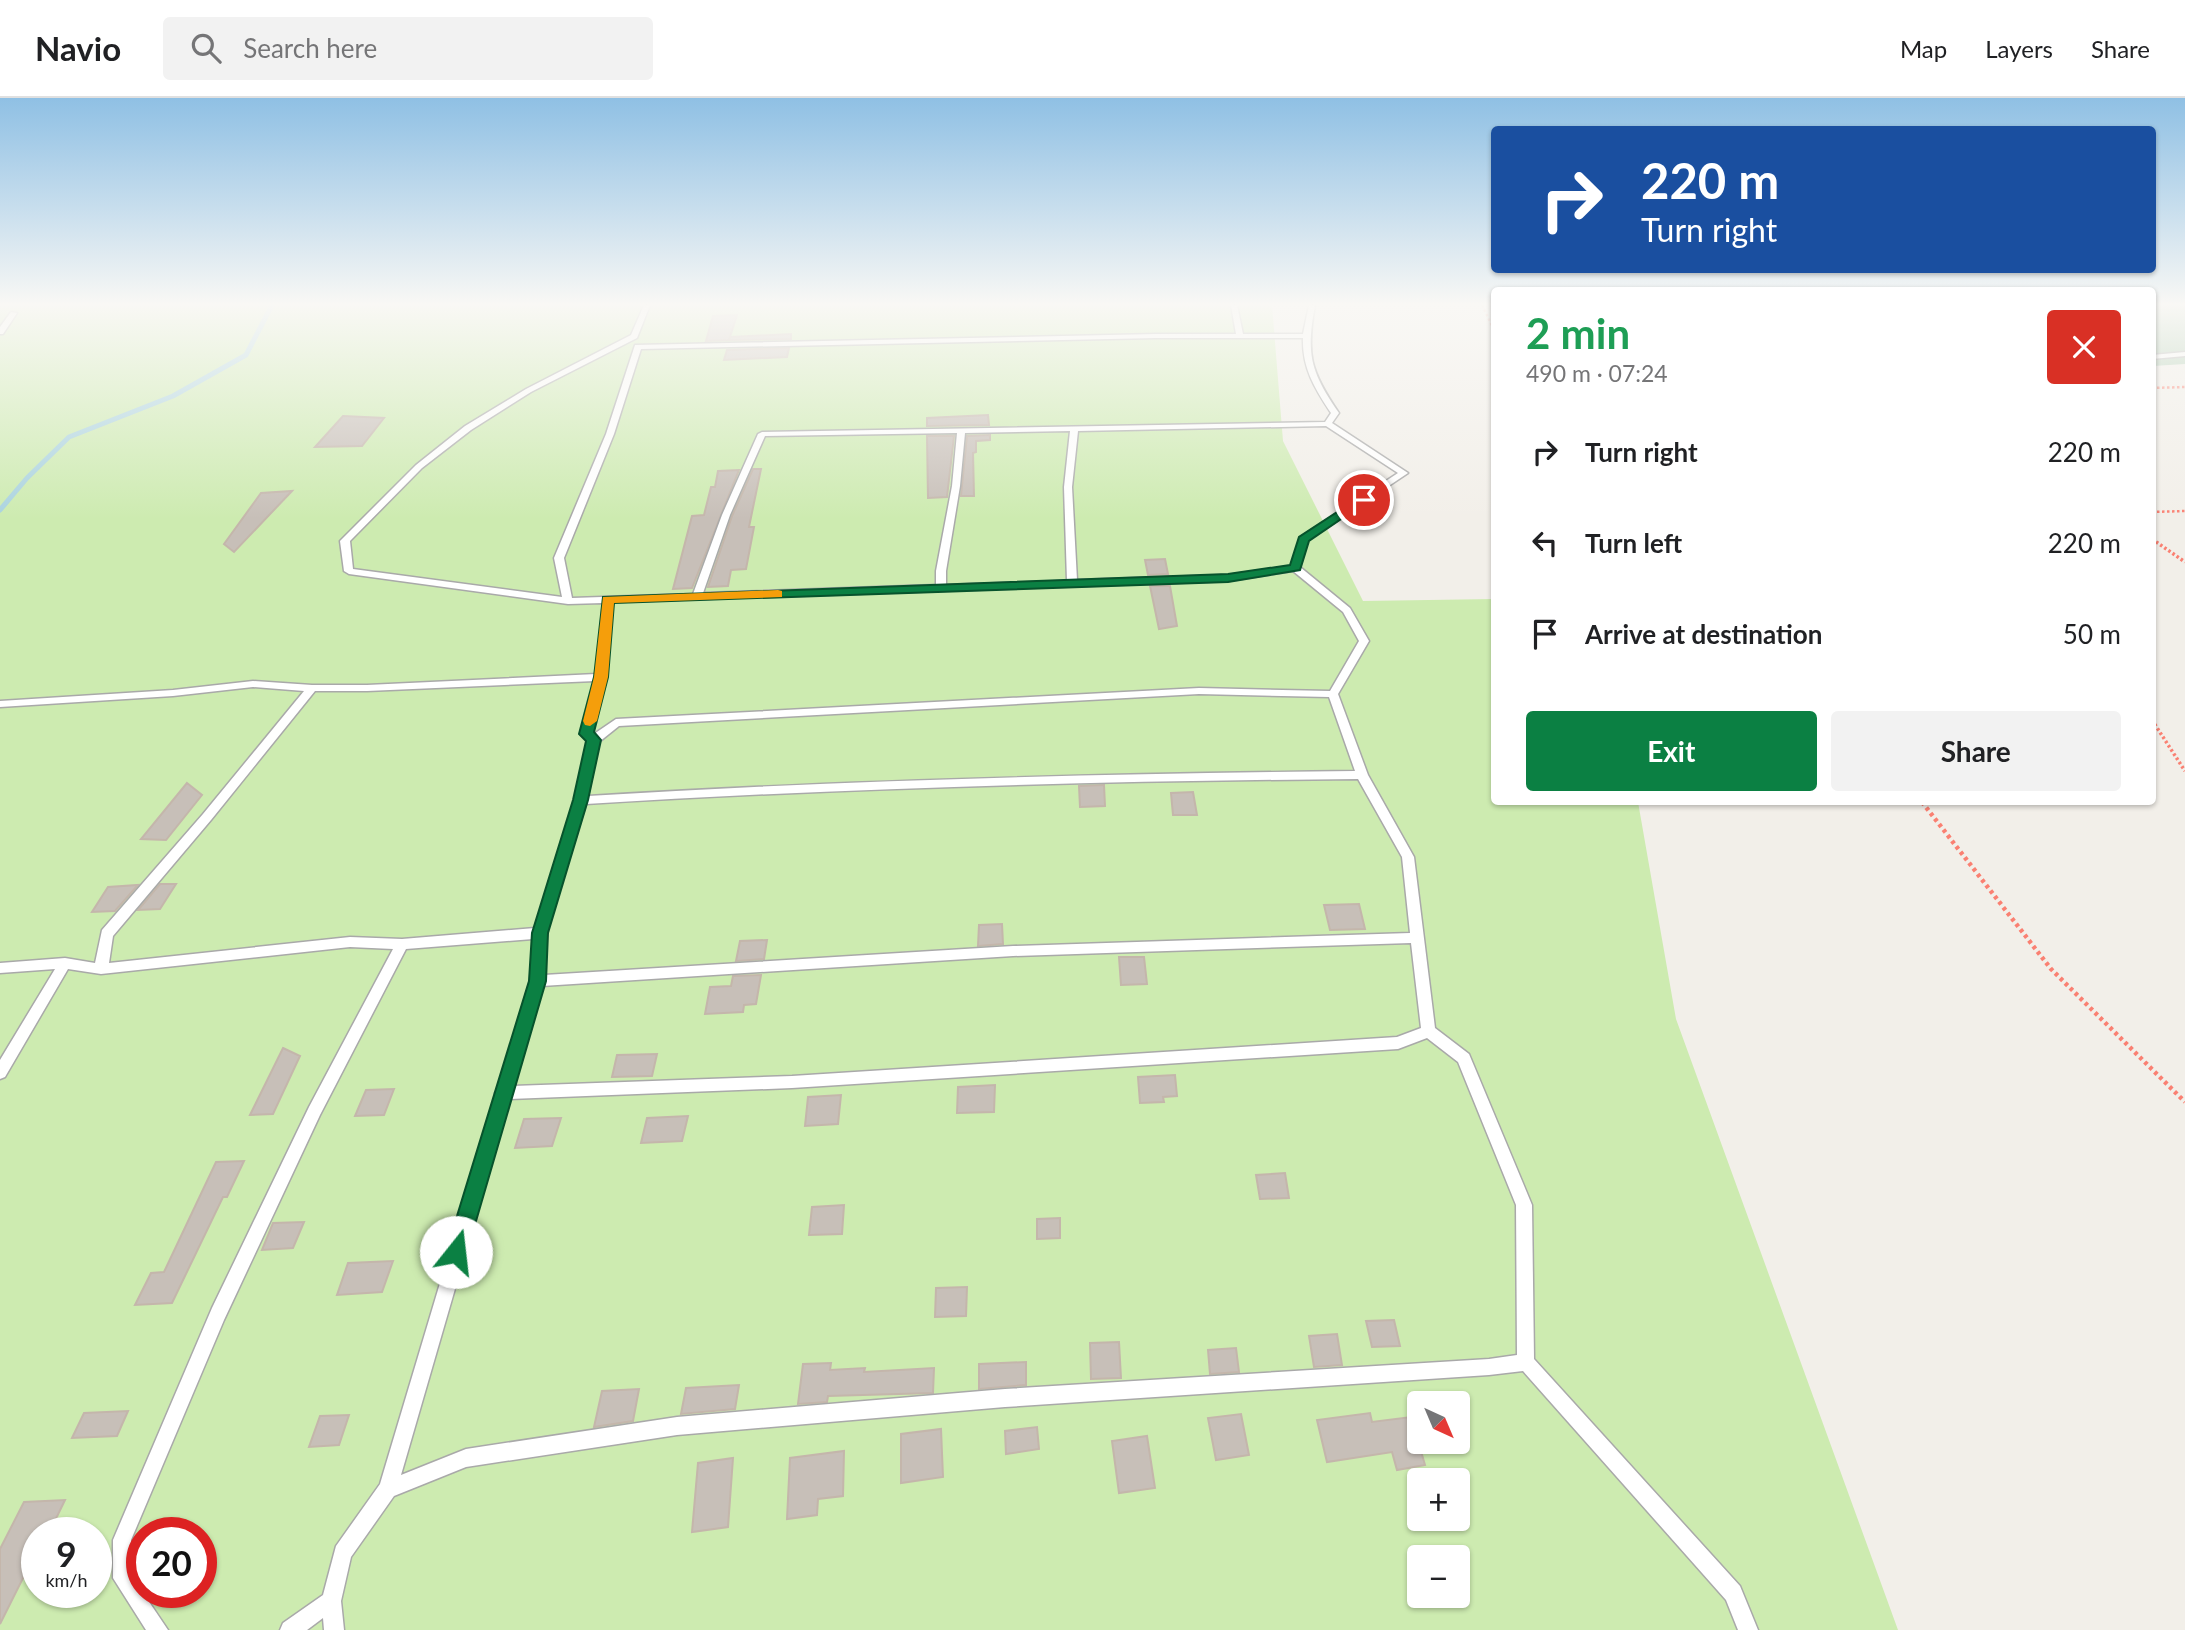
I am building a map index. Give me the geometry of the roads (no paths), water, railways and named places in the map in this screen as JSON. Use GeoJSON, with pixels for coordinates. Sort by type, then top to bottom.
{"type":"FeatureCollection","features":[{"type":"Feature","properties":{"kind":"lane"},"geometry":{"type":"LineString","coordinates":[[556,376],[468,428],[401,482],[345,541],[349,571],[568,601],[1228,578],[1295,568],[1347,610],[1364,641],[1332,694]]}},
{"type":"Feature","properties":{"kind":"lane"},"geometry":{"type":"LineString","coordinates":[[568,601],[559,558],[610,434],[629,376]]}},
{"type":"Feature","properties":{"kind":"lane"},"geometry":{"type":"LineString","coordinates":[[1312,376],[1335,413],[1328,424]]}},
{"type":"Feature","properties":{"kind":"lane"},"geometry":{"type":"LineString","coordinates":[[697,596],[726,515],[762,434],[1328,424],[1404,473],[1304,539],[1295,568]]}},
{"type":"Feature","properties":{"kind":"lane"},"geometry":{"type":"LineString","coordinates":[[1072,584],[1068,487],[1074,429]]}},
{"type":"Feature","properties":{"kind":"lane"},"geometry":{"type":"LineString","coordinates":[[941,589],[941,571],[956,486],[961,430]]}},
{"type":"Feature","properties":{"kind":"lane"},"geometry":{"type":"LineString","coordinates":[[594,740],[586,734],[601,677],[608,600]]}},
{"type":"Feature","properties":{"kind":"lane"},"geometry":{"type":"LineString","coordinates":[[0,704],[253,684],[312,688],[601,677]]}},
{"type":"Feature","properties":{"kind":"lane"},"geometry":{"type":"LineString","coordinates":[[101,969],[107,934],[312,688]]}},
{"type":"Feature","properties":{"kind":"lane"},"geometry":{"type":"LineString","coordinates":[[334,1630],[331,1601],[342,1553],[387,1489],[537,981],[540,933],[580,800],[594,740],[616,723],[1199,691],[1332,694]]}},
{"type":"Feature","properties":{"kind":"lane"},"geometry":{"type":"LineString","coordinates":[[1332,694],[1362,775],[1408,857],[1428,1031],[1464,1058],[1524,1205],[1526,1362],[1733,1593],[1748,1630]]}},
{"type":"Feature","properties":{"kind":"lane"},"geometry":{"type":"LineString","coordinates":[[580,800],[700,792],[1362,775]]}},
{"type":"Feature","properties":{"kind":"lane"},"geometry":{"type":"LineString","coordinates":[[0,968],[65,963],[101,969],[350,942],[402,944],[540,933]]}},
{"type":"Feature","properties":{"kind":"lane"},"geometry":{"type":"LineString","coordinates":[[537,981],[1013,951],[1417,938]]}},
{"type":"Feature","properties":{"kind":"lane"},"geometry":{"type":"LineString","coordinates":[[158,1630],[122,1578],[122,1540],[218,1314],[314,1111],[402,944]]}},
{"type":"Feature","properties":{"kind":"lane"},"geometry":{"type":"LineString","coordinates":[[0,1073],[65,963]]}},
{"type":"Feature","properties":{"kind":"lane"},"geometry":{"type":"LineString","coordinates":[[502,1093],[792,1082],[1398,1042],[1428,1031]]}},
{"type":"Feature","properties":{"kind":"lane"},"geometry":{"type":"LineString","coordinates":[[387,1489],[466,1458],[677,1426],[1005,1398],[1489,1367],[1526,1362]]}},
{"type":"Feature","properties":{"kind":"lane"},"geometry":{"type":"LineString","coordinates":[[290,1630],[331,1601]]}},
{"type":"Feature","properties":{"kind":"waterway"},"geometry":{"type":"LineString","coordinates":[[0,510],[27,478],[69,437],[173,396],[208,376]]}}]}
